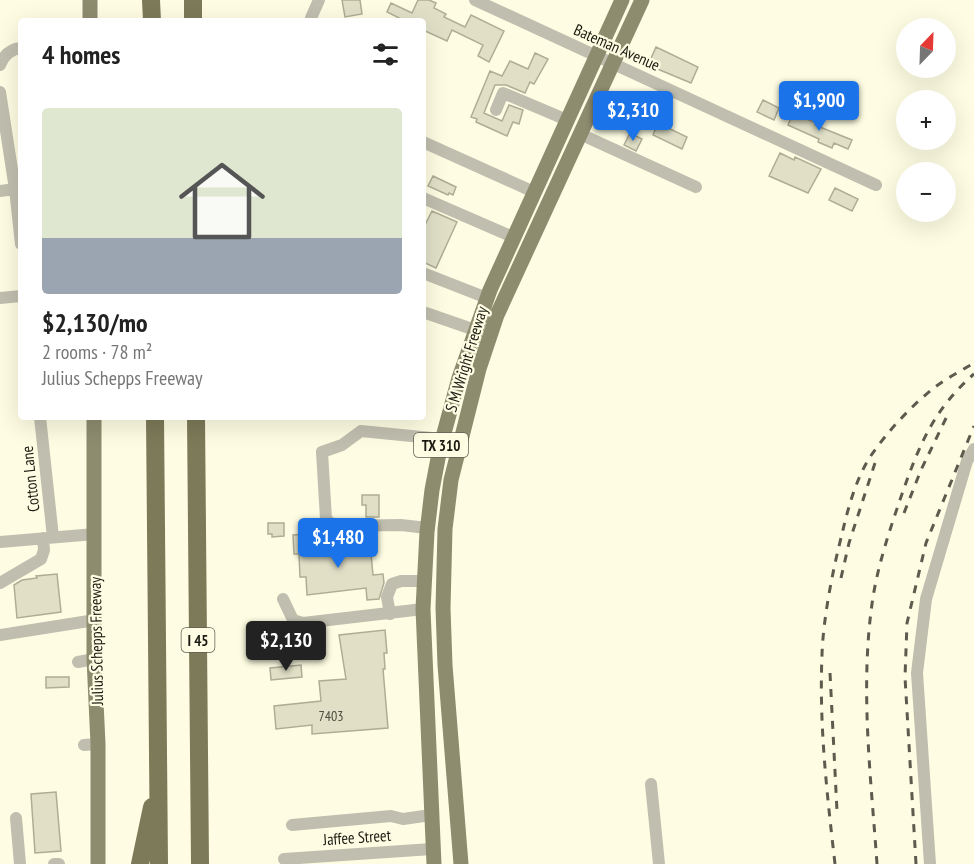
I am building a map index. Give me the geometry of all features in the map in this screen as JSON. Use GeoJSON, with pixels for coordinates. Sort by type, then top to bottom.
{"type":"FeatureCollection","features":[{"type":"Feature","properties":{"kind":"highway"},"geometry":{"type":"LineString","coordinates":[[152,0],[152,18]]}},
{"type":"Feature","properties":{"kind":"highway"},"geometry":{"type":"LineString","coordinates":[[193,0],[193,18]]}},
{"type":"Feature","properties":{"kind":"highway","name":"I 45"},"geometry":{"type":"LineString","coordinates":[[155,420],[159,864]]}},
{"type":"Feature","properties":{"kind":"highway","name":"I 45"},"geometry":{"type":"LineString","coordinates":[[196,420],[200,864]]}},
{"type":"Feature","properties":{"kind":"highway"},"geometry":{"type":"LineString","coordinates":[[140,864],[140,854],[158,783]]}},
{"type":"Feature","properties":{"kind":"highway"},"geometry":{"type":"LineString","coordinates":[[200,821],[209,864]]}},
{"type":"Feature","properties":{"kind":"main road"},"geometry":{"type":"LineString","coordinates":[[90,0],[90,18]]}},
{"type":"Feature","properties":{"kind":"main road","name":"S M Wright Freeway"},"geometry":{"type":"LineString","coordinates":[[433,856],[423,609],[432,490],[442,439],[459,378],[487,298],[622,0]]}},
{"type":"Feature","properties":{"kind":"main road","name":"S M Wright Freeway"},"geometry":{"type":"LineString","coordinates":[[461,864],[445,665],[443,608],[445,529],[451,480],[479,369],[497,315],[642,0]]}},
{"type":"Feature","properties":{"kind":"main road","name":"Julius Schepps Freeway"},"geometry":{"type":"LineString","coordinates":[[94,420],[95,620],[91,745],[98,864]]}},
{"type":"Feature","properties":{"kind":"street"},"geometry":{"type":"LineString","coordinates":[[312,18],[319,0]]}},
{"type":"Feature","properties":{"kind":"street","name":"Bateman Avenue"},"geometry":{"type":"LineString","coordinates":[[475,0],[876,185]]}},
{"type":"Feature","properties":{"kind":"street"},"geometry":{"type":"LineString","coordinates":[[0,65],[9,51],[18,49]]}},
{"type":"Feature","properties":{"kind":"street"},"geometry":{"type":"LineString","coordinates":[[0,92],[18,216]]}},
{"type":"Feature","properties":{"kind":"street"},"geometry":{"type":"LineString","coordinates":[[496,110],[503,93],[567,120]]}},
{"type":"Feature","properties":{"kind":"street"},"geometry":{"type":"LineString","coordinates":[[580,134],[696,187]]}},
{"type":"Feature","properties":{"kind":"street"},"geometry":{"type":"LineString","coordinates":[[426,143],[534,192]]}},
{"type":"Feature","properties":{"kind":"street"},"geometry":{"type":"LineString","coordinates":[[0,191],[15,189]]}},
{"type":"Feature","properties":{"kind":"street"},"geometry":{"type":"LineString","coordinates":[[426,199],[513,237]]}},
{"type":"Feature","properties":{"kind":"street"},"geometry":{"type":"LineString","coordinates":[[426,274],[487,298]]}},
{"type":"Feature","properties":{"kind":"street"},"geometry":{"type":"LineString","coordinates":[[0,298],[18,296]]}},
{"type":"Feature","properties":{"kind":"street"},"geometry":{"type":"LineString","coordinates":[[426,313],[475,330]]}},
{"type":"Feature","properties":{"kind":"street","name":"Cotton Lane"},"geometry":{"type":"LineString","coordinates":[[40,420],[48,537]]}},
{"type":"Feature","properties":{"kind":"street"},"geometry":{"type":"LineString","coordinates":[[428,528],[401,525],[334,526],[326,519],[322,452],[342,445],[361,430],[442,439]]}},
{"type":"Feature","properties":{"kind":"street"},"geometry":{"type":"LineString","coordinates":[[930,864],[917,673],[926,599],[967,461],[974,449]]}},
{"type":"Feature","properties":{"kind":"street"},"geometry":{"type":"LineString","coordinates":[[0,542],[95,534]]}},
{"type":"Feature","properties":{"kind":"street"},"geometry":{"type":"LineString","coordinates":[[0,583],[41,559],[48,537]]}},
{"type":"Feature","properties":{"kind":"street"},"geometry":{"type":"LineString","coordinates":[[390,614],[387,597],[392,584],[400,581],[424,581]]}},
{"type":"Feature","properties":{"kind":"street"},"geometry":{"type":"LineString","coordinates":[[283,599],[293,620],[303,623],[423,609]]}},
{"type":"Feature","properties":{"kind":"street"},"geometry":{"type":"LineString","coordinates":[[0,635],[95,620]]}},
{"type":"Feature","properties":{"kind":"street"},"geometry":{"type":"LineString","coordinates":[[78,662],[94,659]]}},
{"type":"Feature","properties":{"kind":"street"},"geometry":{"type":"LineString","coordinates":[[651,784],[659,864]]}},
{"type":"Feature","properties":{"kind":"street"},"geometry":{"type":"LineString","coordinates":[[292,825],[391,816],[403,819],[431,815]]}},
{"type":"Feature","properties":{"kind":"street"},"geometry":{"type":"LineString","coordinates":[[16,818],[20,864]]}},
{"type":"Feature","properties":{"kind":"street","name":"Jaffee Street"},"geometry":{"type":"LineString","coordinates":[[284,859],[433,856]]}},
{"type":"Feature","properties":{"kind":"street"},"geometry":{"type":"LineString","coordinates":[[54,864],[59,864]]}},
{"type":"Feature","properties":{"kind":"building"},"geometry":{"type":"Polygon","coordinates":[[[342,0],[360,0],[362,14],[345,17],[342,0]]]}},
{"type":"Feature","properties":{"kind":"building"},"geometry":{"type":"Polygon","coordinates":[[[418,0],[429,0],[436,3],[434,8],[446,14],[444,17],[465,27],[471,15],[504,31],[489,62],[478,56],[483,45],[452,30],[447,41],[426,31],[426,18],[399,18],[387,12],[391,3],[412,13],[418,0]]]}},
{"type":"Feature","properties":{"kind":"building"},"geometry":{"type":"Polygon","coordinates":[[[656,47],[698,67],[691,83],[648,65],[656,47]]]}},
{"type":"Feature","properties":{"kind":"building"},"geometry":{"type":"Polygon","coordinates":[[[535,53],[548,59],[534,84],[530,82],[525,93],[506,85],[495,85],[484,113],[502,121],[509,105],[523,110],[519,124],[513,122],[507,136],[476,122],[477,119],[471,117],[490,71],[502,76],[510,61],[528,69],[535,53]]]}},
{"type":"Feature","properties":{"kind":"building"},"geometry":{"type":"Polygon","coordinates":[[[763,100],[779,108],[774,120],[757,112],[763,100]]]}},
{"type":"Feature","properties":{"kind":"building"},"geometry":{"type":"Polygon","coordinates":[[[793,113],[852,140],[848,149],[834,143],[832,148],[818,142],[819,139],[788,125],[793,113]]]}},
{"type":"Feature","properties":{"kind":"building"},"geometry":{"type":"Polygon","coordinates":[[[658,123],[687,137],[682,149],[653,135],[658,123]]]}},
{"type":"Feature","properties":{"kind":"building"},"geometry":{"type":"Polygon","coordinates":[[[630,133],[642,139],[636,151],[624,145],[630,133]]]}},
{"type":"Feature","properties":{"kind":"building"},"geometry":{"type":"Polygon","coordinates":[[[780,153],[821,169],[808,193],[769,176],[780,153]]]}},
{"type":"Feature","properties":{"kind":"building"},"geometry":{"type":"Polygon","coordinates":[[[433,176],[456,187],[453,195],[428,186],[433,176]]]}},
{"type":"Feature","properties":{"kind":"building"},"geometry":{"type":"Polygon","coordinates":[[[835,188],[858,199],[852,211],[829,200],[835,188]]]}},
{"type":"Feature","properties":{"kind":"building"},"geometry":{"type":"Polygon","coordinates":[[[432,211],[457,222],[436,268],[426,263],[426,223],[432,211]]]}},
{"type":"Feature","properties":{"kind":"building"},"geometry":{"type":"Polygon","coordinates":[[[362,495],[379,495],[379,517],[366,517],[366,505],[362,505],[362,495]]]}},
{"type":"Feature","properties":{"kind":"building"},"geometry":{"type":"Polygon","coordinates":[[[268,523],[284,523],[284,536],[272,537],[272,534],[268,534],[268,523]]]}},
{"type":"Feature","properties":{"kind":"building"},"geometry":{"type":"Polygon","coordinates":[[[308,534],[308,551],[325,551],[325,547],[370,543],[373,575],[383,574],[384,583],[379,599],[367,600],[366,588],[307,595],[306,577],[300,577],[299,554],[294,554],[293,535],[308,534]]]}},
{"type":"Feature","properties":{"kind":"building"},"geometry":{"type":"Polygon","coordinates":[[[57,574],[61,612],[17,618],[14,585],[22,580],[37,578],[36,576],[57,574]]]}},
{"type":"Feature","properties":{"kind":"building"},"geometry":{"type":"Polygon","coordinates":[[[385,630],[387,653],[384,653],[385,669],[383,669],[388,728],[312,734],[312,725],[276,729],[274,706],[321,701],[319,681],[346,679],[339,635],[385,630]]]}},
{"type":"Feature","properties":{"kind":"building"},"geometry":{"type":"Polygon","coordinates":[[[301,665],[302,677],[271,680],[270,668],[301,665]]]}},
{"type":"Feature","properties":{"kind":"building"},"geometry":{"type":"Polygon","coordinates":[[[46,677],[69,677],[69,687],[46,688],[46,677]]]}},
{"type":"Feature","properties":{"kind":"building"},"geometry":{"type":"Polygon","coordinates":[[[56,792],[61,851],[35,853],[31,794],[56,792]]]}},
{"type":"Feature","properties":{"kind":"railway"},"geometry":{"type":"LineString","coordinates":[[835,864],[827,786],[821,681],[824,626],[835,563],[847,514],[865,466],[892,429],[917,402],[935,387],[974,363]]}},
{"type":"Feature","properties":{"kind":"railway"},"geometry":{"type":"LineString","coordinates":[[877,864],[867,701],[869,636],[874,590],[893,521],[908,476],[922,444],[938,414],[974,374]]}},
{"type":"Feature","properties":{"kind":"railway"},"geometry":{"type":"LineString","coordinates":[[904,513],[921,470],[949,412]]}},
{"type":"Feature","properties":{"kind":"railway"},"geometry":{"type":"LineString","coordinates":[[916,864],[905,677],[907,623],[926,543],[974,426]]}},
{"type":"Feature","properties":{"kind":"railway"},"geometry":{"type":"LineString","coordinates":[[841,578],[849,543],[875,463]]}},
{"type":"Feature","properties":{"kind":"railway"},"geometry":{"type":"LineString","coordinates":[[830,673],[837,811]]}}]}
